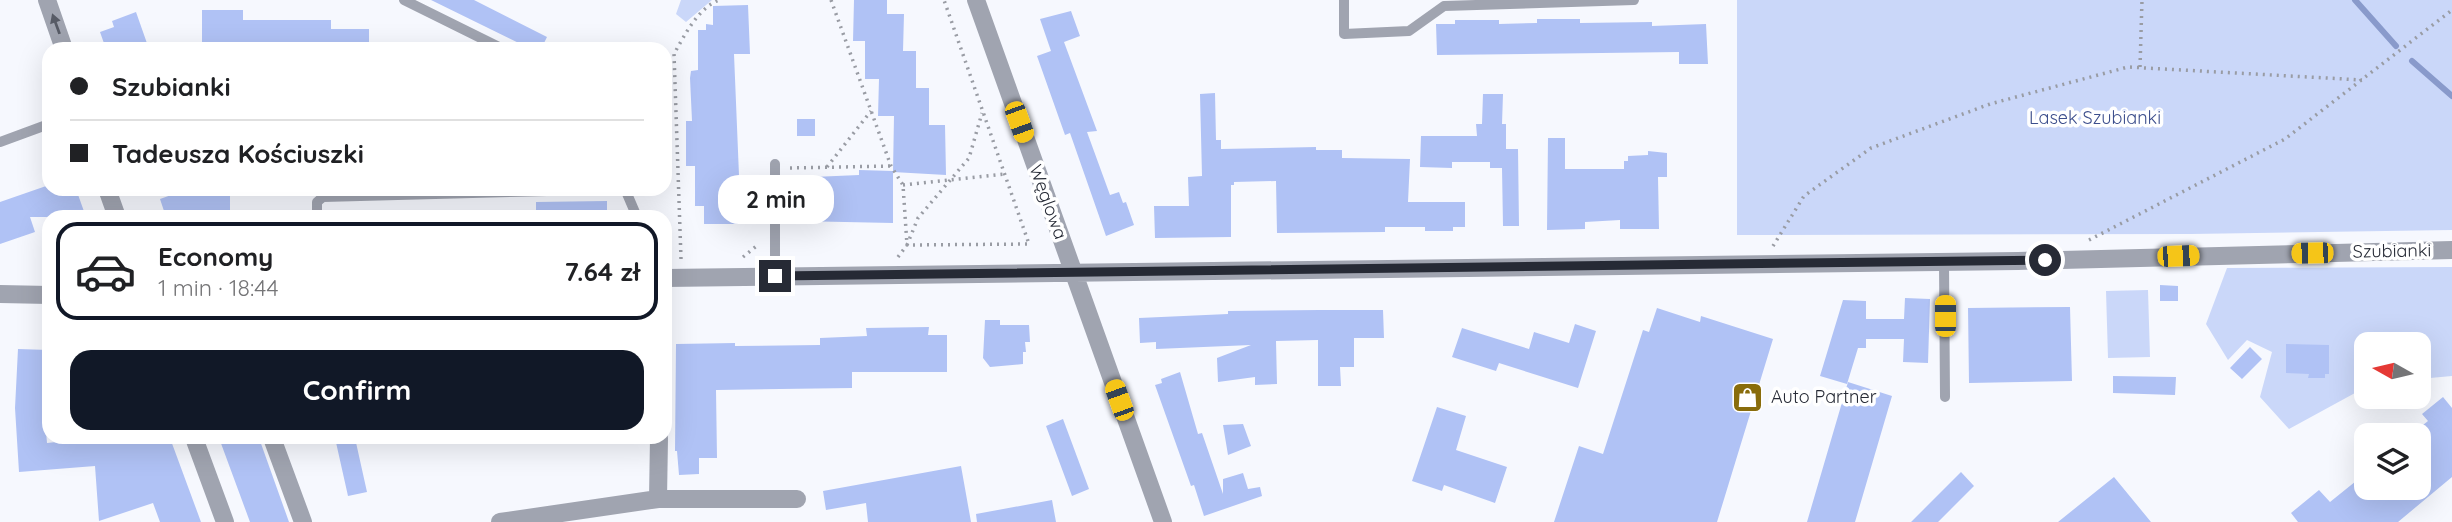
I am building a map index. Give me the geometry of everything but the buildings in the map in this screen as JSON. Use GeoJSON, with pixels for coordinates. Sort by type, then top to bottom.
{"type":"FeatureCollection","features":[{"type":"Feature","properties":{"kind":"street"},"geometry":{"type":"LineString","coordinates":[[47,0],[62,42]]}},
{"type":"Feature","properties":{"kind":"street","name":"Węglowa"},"geometry":{"type":"LineString","coordinates":[[976,0],[1163,522]]}},
{"type":"Feature","properties":{"kind":"street","name":"Szubianki"},"geometry":{"type":"LineString","coordinates":[[672,278],[1944,261],[2452,250]]}},
{"type":"Feature","properties":{"kind":"street"},"geometry":{"type":"LineString","coordinates":[[0,294],[42,295]]}},
{"type":"Feature","properties":{"kind":"street"},"geometry":{"type":"LineString","coordinates":[[196,444],[225,522]]}},
{"type":"Feature","properties":{"kind":"street"},"geometry":{"type":"LineString","coordinates":[[274,444],[303,522]]}},
{"type":"Feature","properties":{"kind":"street"},"geometry":{"type":"LineString","coordinates":[[658,499],[659,444]]}},
{"type":"Feature","properties":{"kind":"street"},"geometry":{"type":"LineString","coordinates":[[500,522],[658,499],[797,499]]}},
{"type":"Feature","properties":{"kind":"lane"},"geometry":{"type":"LineString","coordinates":[[404,0],[488,42]]}},
{"type":"Feature","properties":{"kind":"lane"},"geometry":{"type":"LineString","coordinates":[[1344,0],[1344,33],[1409,31],[1444,5],[1633,0]]}},
{"type":"Feature","properties":{"kind":"lane"},"geometry":{"type":"LineString","coordinates":[[0,142],[42,127]]}},
{"type":"Feature","properties":{"kind":"lane"},"geometry":{"type":"LineString","coordinates":[[775,164],[775,276]]}},
{"type":"Feature","properties":{"kind":"lane"},"geometry":{"type":"LineString","coordinates":[[317,210],[317,202],[323,197],[361,196]]}},
{"type":"Feature","properties":{"kind":"lane"},"geometry":{"type":"LineString","coordinates":[[1944,261],[1945,397]]}},
{"type":"Feature","properties":{"kind":"path"},"geometry":{"type":"LineString","coordinates":[[831,0],[891,166],[903,185],[907,245],[918,218],[969,158],[982,111]]}},
{"type":"Feature","properties":{"kind":"path"},"geometry":{"type":"LineString","coordinates":[[944,0],[1030,244]]}},
{"type":"Feature","properties":{"kind":"path"},"geometry":{"type":"LineString","coordinates":[[2140,67],[2142,0]]}},
{"type":"Feature","properties":{"kind":"path"},"geometry":{"type":"LineString","coordinates":[[2088,240],[2285,139],[2452,10]]}},
{"type":"Feature","properties":{"kind":"path"},"geometry":{"type":"LineString","coordinates":[[1772,248],[1804,196],[1871,148],[1990,104],[2128,67],[2362,79]]}},
{"type":"Feature","properties":{"kind":"path"},"geometry":{"type":"LineString","coordinates":[[827,167],[871,111]]}},
{"type":"Feature","properties":{"kind":"path"},"geometry":{"type":"LineString","coordinates":[[775,186],[790,168],[891,166]]}},
{"type":"Feature","properties":{"kind":"path"},"geometry":{"type":"LineString","coordinates":[[903,185],[1005,174]]}},
{"type":"Feature","properties":{"kind":"green space"},"geometry":{"type":"Polygon","coordinates":[[[681,0],[712,0],[686,22],[676,14],[681,0]]]}},
{"type":"Feature","properties":{"kind":"green space","name":"Lasek Szubianki"},"geometry":{"type":"Polygon","coordinates":[[[1737,0],[2452,0],[2452,230],[2191,234],[1737,235],[1737,0]]]}},
{"type":"Feature","properties":{"kind":"green space"},"geometry":{"type":"Polygon","coordinates":[[[2452,267],[2452,376],[2431,378],[2431,332],[2354,332],[2354,394],[2289,429],[2260,397],[2272,352],[2247,340],[2228,360],[2206,324],[2227,268],[2452,267]]]}},
{"type":"Feature","properties":{"kind":"green space"},"geometry":{"type":"Polygon","coordinates":[[[2148,290],[2150,357],[2108,358],[2106,291],[2148,290]]]}},
{"type":"Feature","properties":{"kind":"waterway"},"geometry":{"type":"LineString","coordinates":[[2355,0],[2396,46]]}},
{"type":"Feature","properties":{"kind":"waterway"},"geometry":{"type":"LineString","coordinates":[[2412,61],[2452,96]]}},
{"type":"Feature","properties":{"kind":"place","name":"Auto Partner"},"geometry":{"type":"Point","coordinates":[1748,397]}},
{"type":"Feature","properties":{"kind":"route"},"geometry":{"type":"LineString","coordinates":[[775,276],[2045,260]]}}]}
